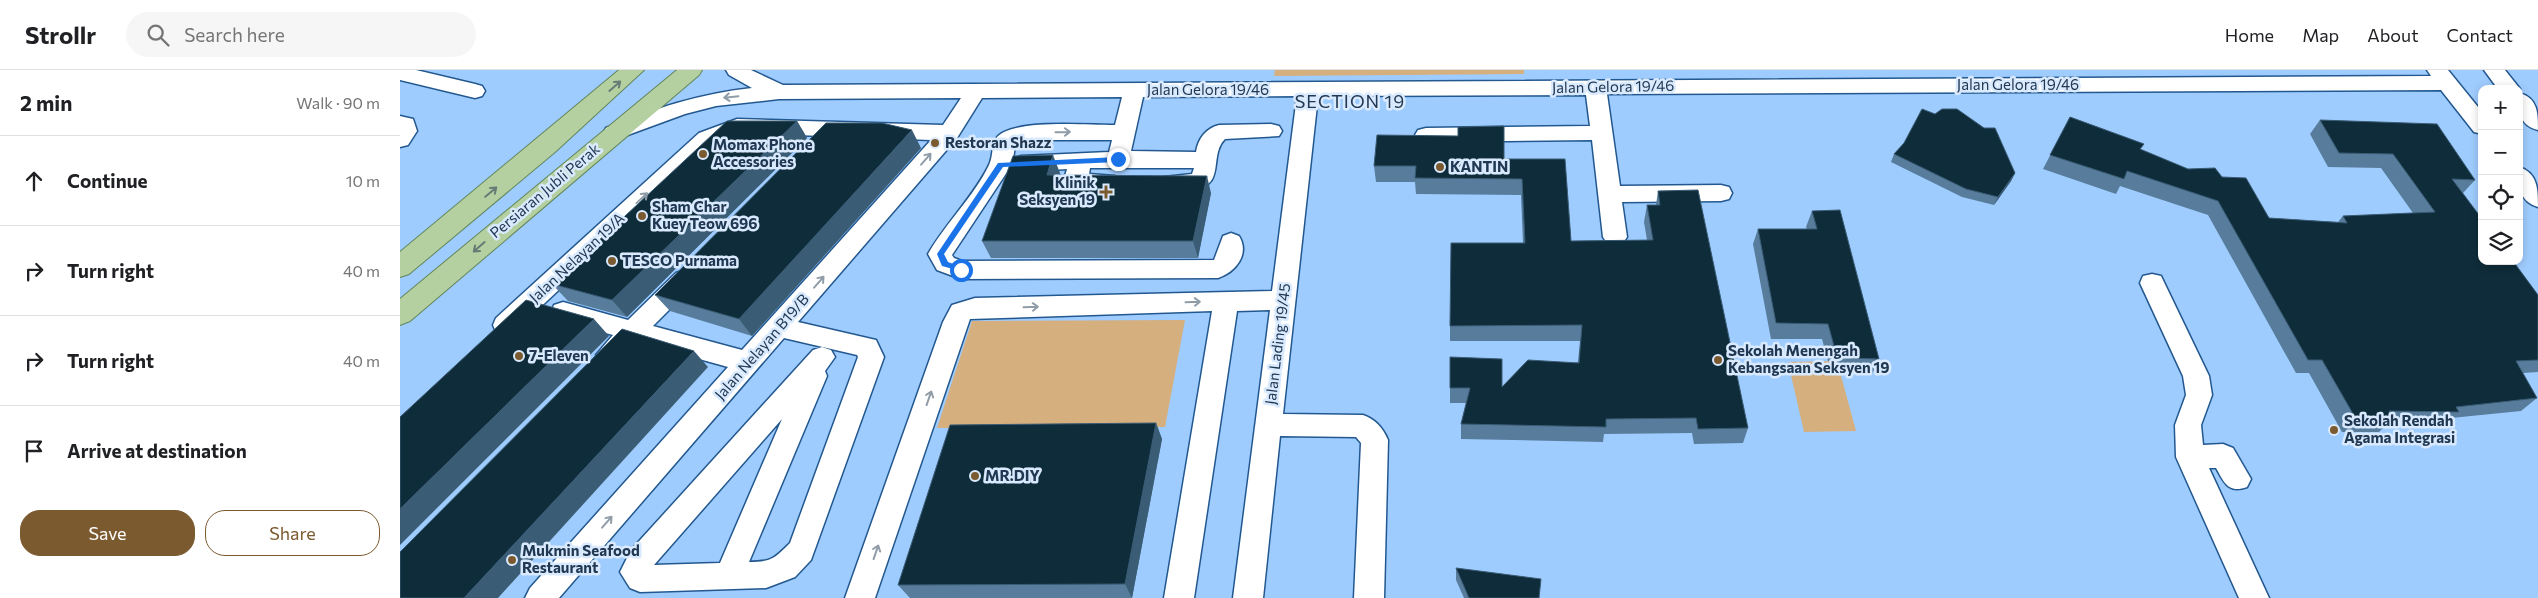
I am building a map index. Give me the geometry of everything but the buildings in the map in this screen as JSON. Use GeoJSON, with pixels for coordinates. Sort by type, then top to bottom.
{"type":"FeatureCollection","features":[{"type":"Feature","properties":{"kind":"main road"},"geometry":{"type":"LineString","coordinates":[[400,267],[546,146],[633,70]]}},
{"type":"Feature","properties":{"kind":"main road","name":"Persiaran Jubli Perak"},"geometry":{"type":"LineString","coordinates":[[400,314],[614,133],[692,70]]}},
{"type":"Feature","properties":{"kind":"street","name":"Jalan Gelora 19/46"},"geometry":{"type":"LineString","coordinates":[[736,70],[750,79],[779,92]]}},
{"type":"Feature","properties":{"kind":"street"},"geometry":{"type":"LineString","coordinates":[[2494,70],[2507,85]]}},
{"type":"Feature","properties":{"kind":"street"},"geometry":{"type":"LineString","coordinates":[[400,73],[475,91]]}},
{"type":"Feature","properties":{"kind":"street","name":"Jalan Gelora 19/46"},"geometry":{"type":"LineString","coordinates":[[614,133],[679,108],[716,99],[779,92],[1308,89],[1562,79],[1596,87],[1861,78],[2442,76]]}},
{"type":"Feature","properties":{"kind":"street"},"geometry":{"type":"LineString","coordinates":[[2442,76],[2478,122]]}},
{"type":"Feature","properties":{"kind":"street"},"geometry":{"type":"LineString","coordinates":[[1596,87],[1614,237]]}},
{"type":"Feature","properties":{"kind":"street","name":"Jalan Lading 19/45"},"geometry":{"type":"LineString","coordinates":[[1248,598],[1308,89]]}},
{"type":"Feature","properties":{"kind":"street"},"geometry":{"type":"LineString","coordinates":[[1118,159],[1134,90]]}},
{"type":"Feature","properties":{"kind":"street","name":"Jalan Nelayan B19/B"},"geometry":{"type":"LineString","coordinates":[[540,598],[949,133],[976,91]]}},
{"type":"Feature","properties":{"kind":"street"},"geometry":{"type":"LineString","coordinates":[[2523,105],[2538,123]]}},
{"type":"Feature","properties":{"kind":"street"},"geometry":{"type":"LineString","coordinates":[[400,123],[405,124],[406,131],[400,140]]}},
{"type":"Feature","properties":{"kind":"street","name":"Jalan Nelayan 19/A"},"geometry":{"type":"LineString","coordinates":[[486,342],[707,138],[737,126],[949,133]]}},
{"type":"Feature","properties":{"kind":"street"},"geometry":{"type":"LineString","coordinates":[[812,150],[832,129]]}},
{"type":"Feature","properties":{"kind":"street"},"geometry":{"type":"LineString","coordinates":[[1124,132],[1026,133],[1012,137],[1004,143],[1001,165],[940,254],[945,264],[961,270],[1218,269],[1227,264],[1231,242]]}},
{"type":"Feature","properties":{"kind":"street"},"geometry":{"type":"LineString","coordinates":[[1081,160],[1076,176],[1086,182],[1198,181],[1204,174],[1208,143],[1219,132],[1271,132]]}},
{"type":"Feature","properties":{"kind":"street"},"geometry":{"type":"LineString","coordinates":[[1426,135],[1601,133]]}},
{"type":"Feature","properties":{"kind":"street"},"geometry":{"type":"LineString","coordinates":[[1001,165],[1118,159],[1206,160]]}},
{"type":"Feature","properties":{"kind":"street"},"geometry":{"type":"LineString","coordinates":[[2523,180],[2538,199]]}},
{"type":"Feature","properties":{"kind":"street"},"geometry":{"type":"LineString","coordinates":[[1609,194],[1721,193]]}},
{"type":"Feature","properties":{"kind":"street"},"geometry":{"type":"LineString","coordinates":[[592,373],[702,261]]}},
{"type":"Feature","properties":{"kind":"street"},"geometry":{"type":"LineString","coordinates":[[2152,283],[2196,376],[2199,395],[2188,425],[2190,457],[2254,598]]}},
{"type":"Feature","properties":{"kind":"street"},"geometry":{"type":"LineString","coordinates":[[860,598],[955,322],[962,312],[974,308],[1283,300]]}},
{"type":"Feature","properties":{"kind":"street"},"geometry":{"type":"LineString","coordinates":[[1180,598],[1226,301]]}},
{"type":"Feature","properties":{"kind":"street"},"geometry":{"type":"LineString","coordinates":[[529,302],[748,362]]}},
{"type":"Feature","properties":{"kind":"street"},"geometry":{"type":"LineString","coordinates":[[779,328],[826,349],[868,347],[871,357],[801,551],[785,568],[766,574],[640,579],[634,572],[641,558],[826,349]]}},
{"type":"Feature","properties":{"kind":"street"},"geometry":{"type":"LineString","coordinates":[[729,576],[826,349]]}},
{"type":"Feature","properties":{"kind":"street"},"geometry":{"type":"LineString","coordinates":[[1269,425],[1363,426],[1375,440],[1368,598]]}},
{"type":"Feature","properties":{"kind":"street"},"geometry":{"type":"LineString","coordinates":[[2190,457],[2223,456],[2237,479]]}},
{"type":"Feature","properties":{"kind":"shaded area"},"geometry":{"type":"Polygon","coordinates":[[[1275,70],[1524,70],[1524,74],[1274,76],[1275,70]]]}},
{"type":"Feature","properties":{"kind":"shaded area"},"geometry":{"type":"Polygon","coordinates":[[[1185,320],[1165,427],[937,428],[972,321],[1185,320]]]}},
{"type":"Feature","properties":{"kind":"shaded area"},"geometry":{"type":"Polygon","coordinates":[[[1837,361],[1856,431],[1804,432],[1788,362],[1837,361]]]}},
{"type":"Feature","properties":{"kind":"place","name":"Restoran Shazz"},"geometry":{"type":"Point","coordinates":[935,143]}},
{"type":"Feature","properties":{"kind":"place","name":"Momax Phone Accessories"},"geometry":{"type":"Point","coordinates":[703,154]}},
{"type":"Feature","properties":{"kind":"place","name":"KANTIN"},"geometry":{"type":"Point","coordinates":[1440,167]}},
{"type":"Feature","properties":{"kind":"place","name":"Klinik Seksyen 19"},"geometry":{"type":"Point","coordinates":[1106,192]}},
{"type":"Feature","properties":{"kind":"place","name":"Sham Char Kuey Teow 696"},"geometry":{"type":"Point","coordinates":[642,216]}},
{"type":"Feature","properties":{"kind":"place","name":"TESCO Purnama"},"geometry":{"type":"Point","coordinates":[612,261]}},
{"type":"Feature","properties":{"kind":"place","name":"7-Eleven"},"geometry":{"type":"Point","coordinates":[519,356]}},
{"type":"Feature","properties":{"kind":"place","name":"Sekolah Menengah Kebangsaan Seksyen 19"},"geometry":{"type":"Point","coordinates":[1718,360]}},
{"type":"Feature","properties":{"kind":"place","name":"Sekolah Rendah Agama Integrasi"},"geometry":{"type":"Point","coordinates":[2334,430]}},
{"type":"Feature","properties":{"kind":"place","name":"MR.DIY"},"geometry":{"type":"Point","coordinates":[975,476]}},
{"type":"Feature","properties":{"kind":"place","name":"Mukmin Seafood Restaurant"},"geometry":{"type":"Point","coordinates":[512,560]}},
{"type":"Feature","properties":{"kind":"district","name":"SECTION 19"},"geometry":{"type":"Point","coordinates":[1350,102]}},
{"type":"Feature","properties":{"kind":"route"},"geometry":{"type":"LineString","coordinates":[[961,270],[945,264],[940,254],[1001,165],[1118,159]]}}]}
